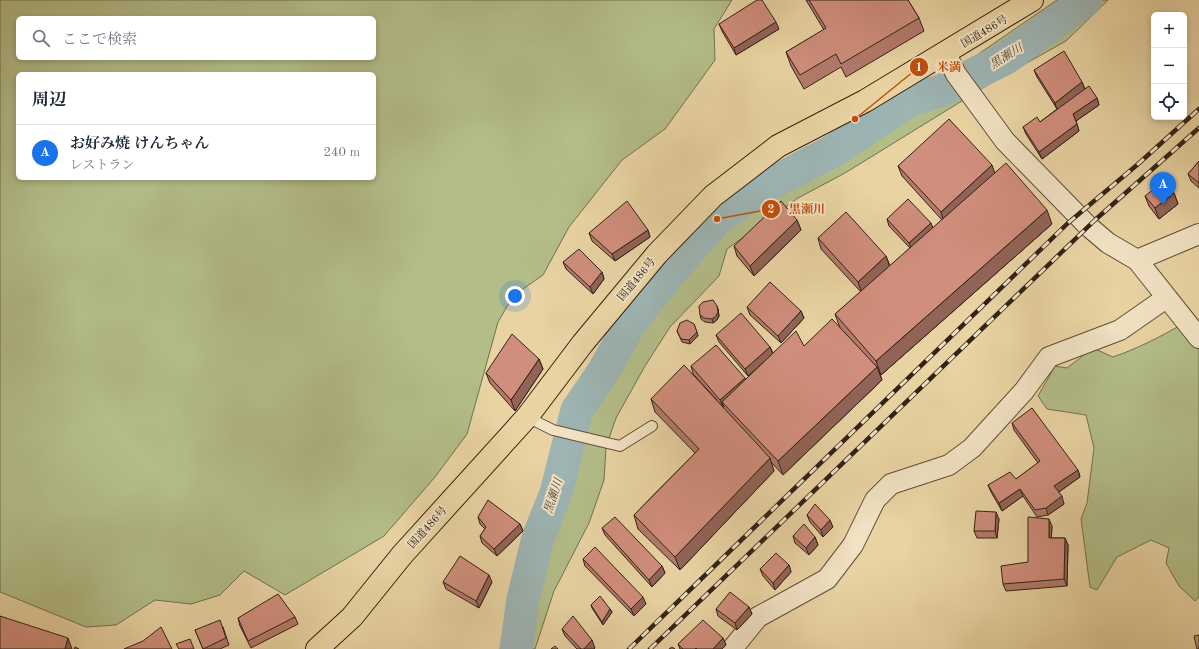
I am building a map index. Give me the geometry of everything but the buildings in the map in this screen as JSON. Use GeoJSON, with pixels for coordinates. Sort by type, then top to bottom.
{"type":"FeatureCollection","features":[{"type":"Feature","properties":{"kind":"highway","name":"国道486号"},"geometry":{"type":"LineString","coordinates":[[317,649],[352,617],[402,555],[527,417],[583,343],[657,254],[713,196],[778,146],[865,101],[946,54],[1032,0]]}},
{"type":"Feature","properties":{"kind":"street"},"geometry":{"type":"LineString","coordinates":[[946,54],[956,74],[1005,141],[1088,226],[1108,243],[1137,260],[1199,338]]}},
{"type":"Feature","properties":{"kind":"street"},"geometry":{"type":"LineString","coordinates":[[1137,260],[1199,234]]}},
{"type":"Feature","properties":{"kind":"street"},"geometry":{"type":"LineString","coordinates":[[732,649],[758,617],[827,579],[853,546],[875,500],[891,484],[949,465],[972,448],[1024,391],[1049,357],[1120,330],[1166,298]]}},
{"type":"Feature","properties":{"kind":"lane"},"geometry":{"type":"LineString","coordinates":[[527,417],[553,430],[605,441],[620,446],[652,426]]}},
{"type":"Feature","properties":{"kind":"green space"},"geometry":{"type":"Polygon","coordinates":[[[0,0],[732,0],[714,29],[715,60],[665,129],[622,160],[569,227],[543,275],[513,296],[498,322],[467,434],[435,477],[384,536],[285,595],[244,571],[220,595],[191,604],[155,600],[116,625],[86,627],[0,592],[0,0]]]}},
{"type":"Feature","properties":{"kind":"green space"},"geometry":{"type":"Polygon","coordinates":[[[1057,0],[1108,0],[1066,41],[991,83],[845,173],[798,198],[727,249],[719,276],[670,327],[645,366],[616,418],[606,447],[604,480],[589,523],[554,591],[535,649],[500,649],[529,556],[554,458],[562,411],[659,277],[718,213],[808,150],[942,79],[1057,0]]]}},
{"type":"Feature","properties":{"kind":"green space"},"geometry":{"type":"Polygon","coordinates":[[[1186,322],[1199,338],[1199,597],[1195,601],[1179,586],[1166,563],[1169,548],[1151,540],[1117,557],[1097,590],[1090,587],[1081,519],[1087,503],[1094,448],[1086,415],[1047,409],[1038,396],[1055,366],[1067,368],[1093,348],[1113,357],[1132,350],[1186,322]]]}},
{"type":"Feature","properties":{"kind":"waterway","name":"黒瀬川"},"geometry":{"type":"LineString","coordinates":[[516,649],[523,599],[538,538],[556,493],[577,410],[603,372],[630,324],[667,276],[717,219],[764,187],[833,151],[910,100],[943,90],[1006,58],[1086,0]]}},
{"type":"Feature","properties":{"kind":"railway"},"geometry":{"type":"LineString","coordinates":[[629,649],[1068,223],[1137,165],[1199,109]]}},
{"type":"Feature","properties":{"kind":"railway"},"geometry":{"type":"LineString","coordinates":[[650,649],[1095,220],[1199,128]]}},
{"type":"Feature","properties":{"kind":"place","name":"米満"},"geometry":{"type":"Point","coordinates":[855,119]}},
{"type":"Feature","properties":{"kind":"place","name":"お好み焼 けんちゃん"},"geometry":{"type":"Point","coordinates":[1163,205]}},
{"type":"Feature","properties":{"kind":"place","name":"黒瀬川"},"geometry":{"type":"Point","coordinates":[717,219]}}]}
